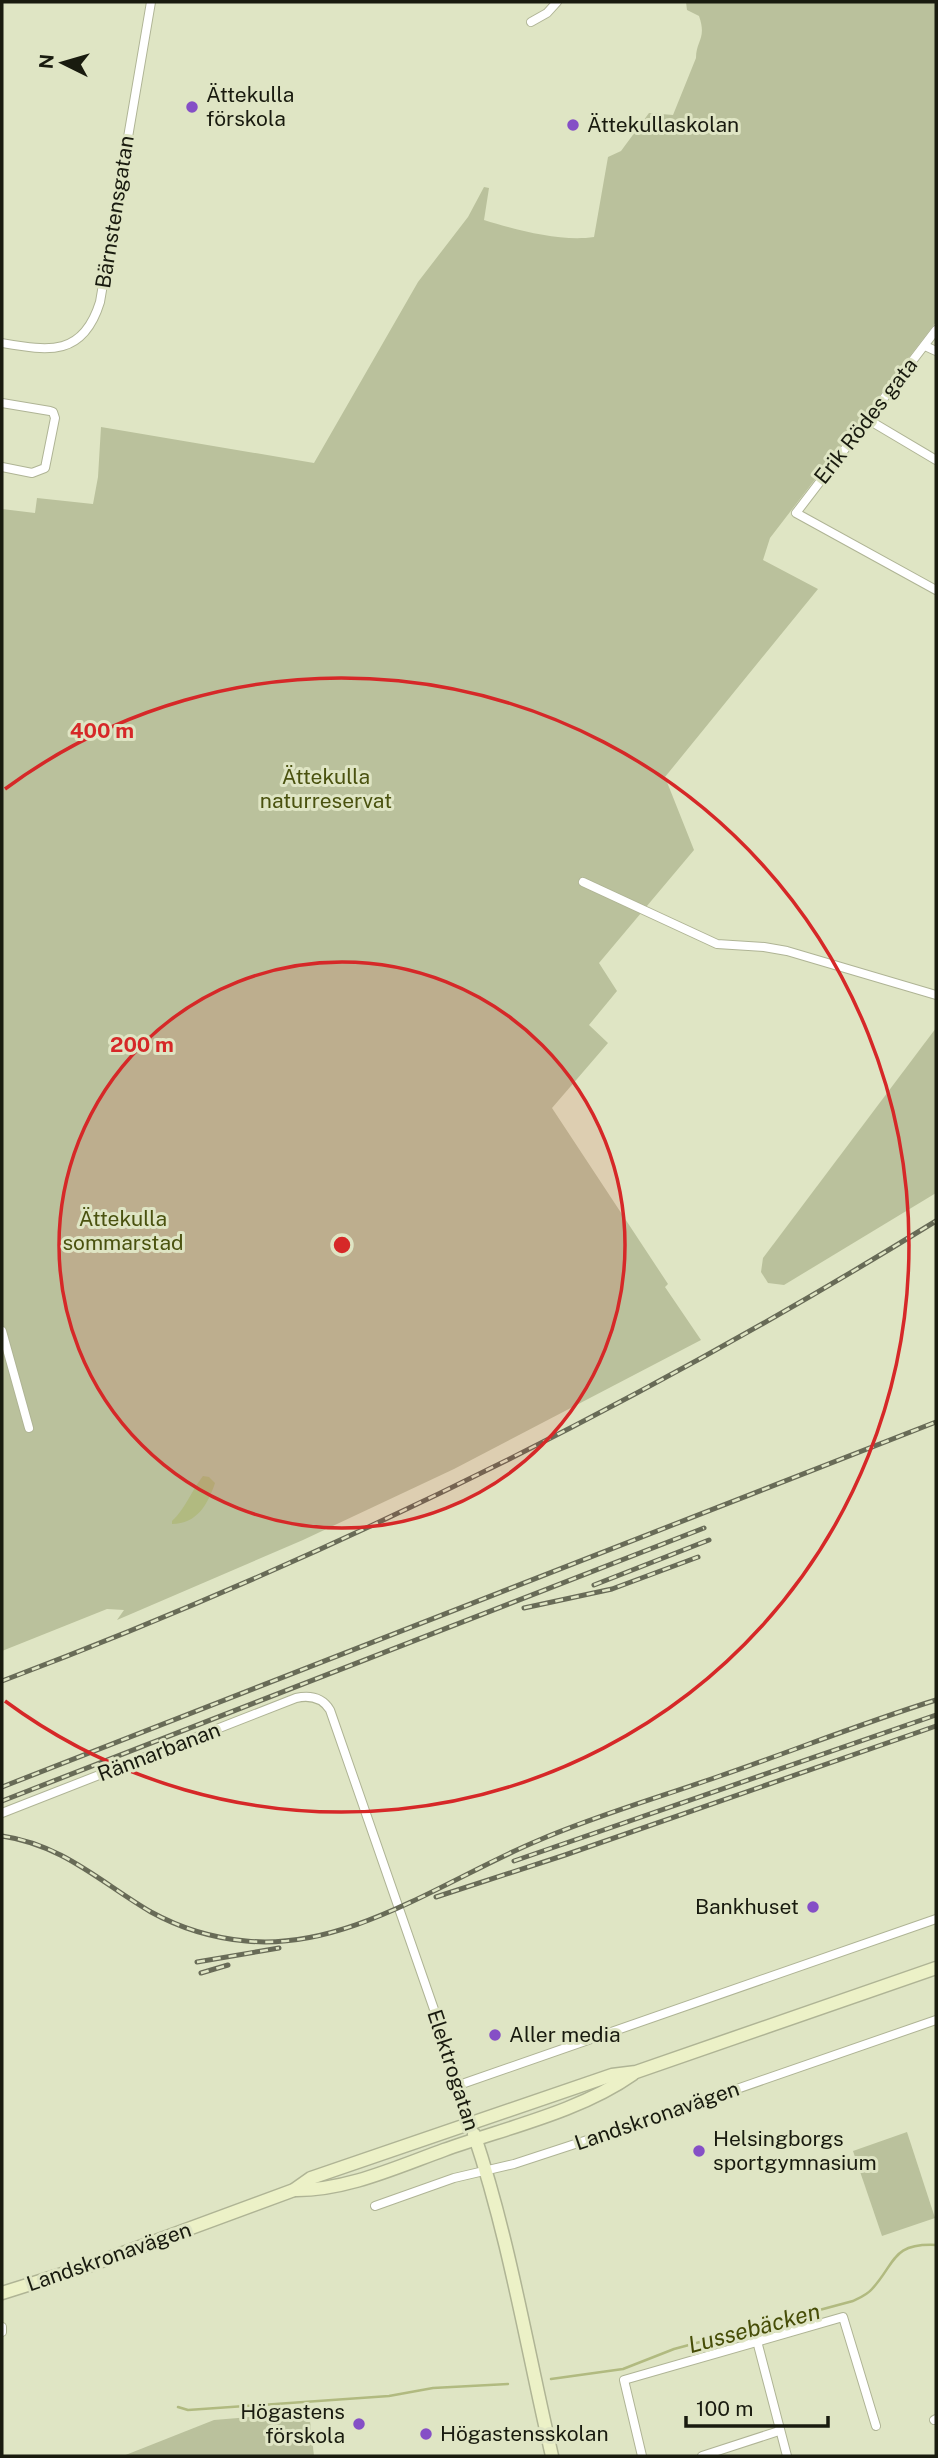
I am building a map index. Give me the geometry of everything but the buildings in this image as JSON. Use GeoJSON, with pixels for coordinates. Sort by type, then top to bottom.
{"type":"FeatureCollection","features":[{"type":"Feature","properties":{"kind":"main road","name":"Landskronavägen"},"geometry":{"type":"LineString","coordinates":[[2,2293],[100,2262],[294,2190],[311,2178],[612,2075],[636,2072],[936,1968]]}},
{"type":"Feature","properties":{"kind":"main road","name":"Landskronavägen"},"geometry":{"type":"LineString","coordinates":[[294,2190],[314,2190],[345,2183],[476,2139],[580,2102],[616,2086],[636,2072]]}},
{"type":"Feature","properties":{"kind":"main road","name":"Elektrogatan"},"geometry":{"type":"LineString","coordinates":[[470,2123],[486,2170],[552,2456]]}},
{"type":"Feature","properties":{"kind":"street","name":"Bärnstensgatan"},"geometry":{"type":"LineString","coordinates":[[2,344],[40,350],[61,347],[82,336],[94,317],[105,275],[150,2]]}},
{"type":"Feature","properties":{"kind":"street"},"geometry":{"type":"LineString","coordinates":[[531,22],[547,13],[557,2]]}},
{"type":"Feature","properties":{"kind":"street","name":"Erik Rödes gata"},"geometry":{"type":"LineString","coordinates":[[936,330],[796,513],[936,590]]}},
{"type":"Feature","properties":{"kind":"street"},"geometry":{"type":"LineString","coordinates":[[925,345],[936,351]]}},
{"type":"Feature","properties":{"kind":"street"},"geometry":{"type":"LineString","coordinates":[[2,403],[50,411],[55,418],[45,468],[32,472],[2,467]]}},
{"type":"Feature","properties":{"kind":"street"},"geometry":{"type":"LineString","coordinates":[[867,419],[936,460]]}},
{"type":"Feature","properties":{"kind":"street"},"geometry":{"type":"LineString","coordinates":[[583,882],[717,944],[787,951],[936,995]]}},
{"type":"Feature","properties":{"kind":"street"},"geometry":{"type":"LineString","coordinates":[[2,1331],[29,1428]]}},
{"type":"Feature","properties":{"kind":"street","name":"Rännarbanan"},"geometry":{"type":"LineString","coordinates":[[2,1813],[296,1699],[305,1696],[317,1698]]}},
{"type":"Feature","properties":{"kind":"street","name":"Elektrogatan"},"geometry":{"type":"LineString","coordinates":[[317,1698],[330,1710],[470,2123]]}},
{"type":"Feature","properties":{"kind":"street"},"geometry":{"type":"LineString","coordinates":[[459,2085],[936,1919]]}},
{"type":"Feature","properties":{"kind":"street","name":"Landskronavägen"},"geometry":{"type":"LineString","coordinates":[[375,2206],[454,2178],[514,2164],[633,2125],[936,2020]]}},
{"type":"Feature","properties":{"kind":"street"},"geometry":{"type":"LineString","coordinates":[[642,2456],[624,2380],[843,2317],[876,2426]]}},
{"type":"Feature","properties":{"kind":"street"},"geometry":{"type":"LineString","coordinates":[[2,2327],[2,2332]]}},
{"type":"Feature","properties":{"kind":"street"},"geometry":{"type":"LineString","coordinates":[[757,2341],[787,2456]]}},
{"type":"Feature","properties":{"kind":"street"},"geometry":{"type":"LineString","coordinates":[[702,2456],[779,2431]]}},
{"type":"Feature","properties":{"kind":"green space","name":"Ättekulla naturreservat"},"geometry":{"type":"Polygon","coordinates":[[[686,2],[936,2],[936,322],[770,538],[763,560],[818,589],[665,777],[694,850],[599,963],[617,991],[589,1025],[608,1043],[552,1108],[668,1284],[665,1287],[701,1340],[454,1469],[303,1540],[117,1620],[124,1610],[107,1609],[2,1651],[2,509],[35,513],[37,498],[93,504],[98,477],[101,427],[314,463],[418,282],[468,217],[484,187],[489,188],[484,220],[553,236],[594,237],[608,157],[621,151],[649,113],[673,115],[696,58],[702,35],[701,24],[699,16],[687,10],[686,2]]]}},
{"type":"Feature","properties":{"kind":"green space"},"geometry":{"type":"Polygon","coordinates":[[[936,1028],[936,1193],[784,1285],[768,1283],[761,1272],[763,1258],[936,1028]]]}},
{"type":"Feature","properties":{"kind":"green space"},"geometry":{"type":"Polygon","coordinates":[[[907,2132],[935,2218],[882,2236],[853,2151],[907,2132]]]}},
{"type":"Feature","properties":{"kind":"green space"},"geometry":{"type":"Polygon","coordinates":[[[309,2412],[314,2456],[123,2456],[214,2420],[309,2412]]]}},
{"type":"Feature","properties":{"kind":"shaded area"},"geometry":{"type":"Polygon","coordinates":[[[203,1476],[209,1477],[215,1483],[205,1505],[195,1517],[172,1524],[172,1521],[203,1476]]]}},
{"type":"Feature","properties":{"kind":"waterway","name":"Lussebäcken"},"geometry":{"type":"LineString","coordinates":[[551,2379],[623,2369],[674,2349],[853,2301],[870,2291],[902,2251],[921,2245],[936,2245]]}},
{"type":"Feature","properties":{"kind":"waterway","name":"Lussebäcken"},"geometry":{"type":"LineString","coordinates":[[178,2407],[188,2410],[389,2396],[433,2388],[508,2384]]}},
{"type":"Feature","properties":{"kind":"railway"},"geometry":{"type":"LineString","coordinates":[[2,1681],[243,1583],[480,1473],[711,1352],[936,1221]]}},
{"type":"Feature","properties":{"kind":"railway"},"geometry":{"type":"LineString","coordinates":[[2,1787],[936,1422]]}},
{"type":"Feature","properties":{"kind":"railway"},"geometry":{"type":"LineString","coordinates":[[2,1801],[704,1528]]}},
{"type":"Feature","properties":{"kind":"railway"},"geometry":{"type":"LineString","coordinates":[[594,1585],[709,1540]]}},
{"type":"Feature","properties":{"kind":"railway"},"geometry":{"type":"LineString","coordinates":[[524,1608],[612,1589],[698,1557]]}},
{"type":"Feature","properties":{"kind":"railway"},"geometry":{"type":"LineString","coordinates":[[2,1836],[44,1847],[63,1856],[151,1912],[185,1927],[234,1940],[284,1941],[322,1935],[359,1924],[559,1832],[936,1700]]}},
{"type":"Feature","properties":{"kind":"railway"},"geometry":{"type":"LineString","coordinates":[[514,1861],[936,1715]]}},
{"type":"Feature","properties":{"kind":"railway"},"geometry":{"type":"LineString","coordinates":[[436,1897],[936,1726]]}},
{"type":"Feature","properties":{"kind":"railway"},"geometry":{"type":"LineString","coordinates":[[197,1962],[279,1948]]}},
{"type":"Feature","properties":{"kind":"railway"},"geometry":{"type":"LineString","coordinates":[[201,1973],[228,1965]]}},
{"type":"Feature","properties":{"kind":"place","name":"Ättekulla förskola"},"geometry":{"type":"Point","coordinates":[192,107]}},
{"type":"Feature","properties":{"kind":"place","name":"Ättekullaskolan"},"geometry":{"type":"Point","coordinates":[573,125]}},
{"type":"Feature","properties":{"kind":"place","name":"Bankhuset"},"geometry":{"type":"Point","coordinates":[813,1907]}},
{"type":"Feature","properties":{"kind":"place","name":"Aller media"},"geometry":{"type":"Point","coordinates":[495,2035]}},
{"type":"Feature","properties":{"kind":"place","name":"Helsingborgs sportgymnasium"},"geometry":{"type":"Point","coordinates":[699,2151]}},
{"type":"Feature","properties":{"kind":"place","name":"Högastens förskola"},"geometry":{"type":"Point","coordinates":[359,2424]}},
{"type":"Feature","properties":{"kind":"place","name":"Högastensskolan"},"geometry":{"type":"Point","coordinates":[426,2434]}},
{"type":"Feature","properties":{"kind":"park label","name":"Ättekulla sommarstad"},"geometry":{"type":"Point","coordinates":[123,1231]}}]}
